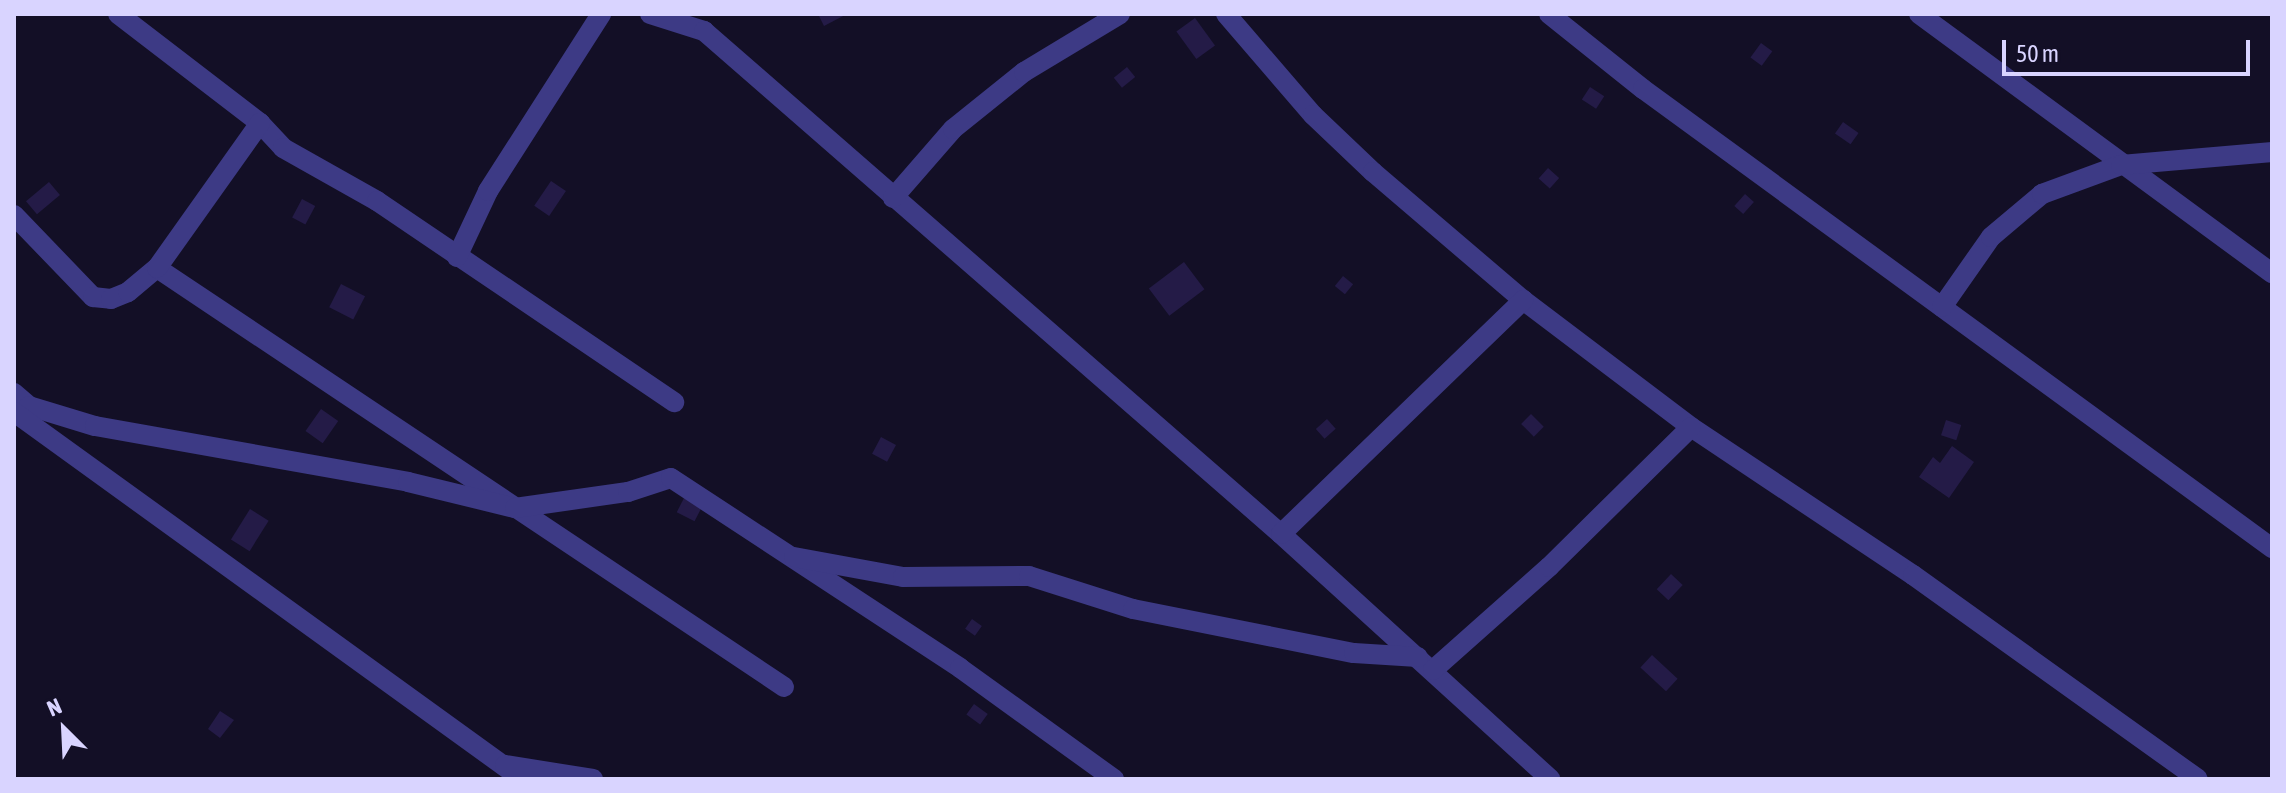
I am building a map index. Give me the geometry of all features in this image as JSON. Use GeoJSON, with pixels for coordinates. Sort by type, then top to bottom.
{"type":"FeatureCollection","features":[{"type":"Feature","properties":{"kind":"street"},"geometry":{"type":"LineString","coordinates":[[118,14],[260,123],[283,148],[377,201],[674,402]]}},
{"type":"Feature","properties":{"kind":"street"},"geometry":{"type":"LineString","coordinates":[[457,257],[488,191],[601,14]]}},
{"type":"Feature","properties":{"kind":"street"},"geometry":{"type":"LineString","coordinates":[[893,198],[953,129],[1024,72],[1120,14]]}},
{"type":"Feature","properties":{"kind":"street"},"geometry":{"type":"LineString","coordinates":[[1226,14],[1313,115],[1373,172],[1523,300],[1691,427],[1913,575],[2198,779]]}},
{"type":"Feature","properties":{"kind":"street"},"geometry":{"type":"LineString","coordinates":[[1549,14],[2272,548]]}},
{"type":"Feature","properties":{"kind":"street"},"geometry":{"type":"LineString","coordinates":[[1919,14],[2272,273]]}},
{"type":"Feature","properties":{"kind":"street"},"geometry":{"type":"LineString","coordinates":[[665,16],[704,31],[1281,534],[1550,779]]}},
{"type":"Feature","properties":{"kind":"street"},"geometry":{"type":"LineString","coordinates":[[14,215],[93,297],[111,299],[128,292],[157,268],[260,123]]}},
{"type":"Feature","properties":{"kind":"street"},"geometry":{"type":"LineString","coordinates":[[1942,307],[1967,267],[2018,212],[2042,194],[2121,165],[2272,152]]}},
{"type":"Feature","properties":{"kind":"street"},"geometry":{"type":"LineString","coordinates":[[157,268],[784,687]]}},
{"type":"Feature","properties":{"kind":"street"},"geometry":{"type":"LineString","coordinates":[[1281,534],[1523,300]]}},
{"type":"Feature","properties":{"kind":"street"},"geometry":{"type":"LineString","coordinates":[[14,393],[43,412],[95,426],[408,482],[515,508],[628,492],[671,478],[960,668],[1114,779]]}},
{"type":"Feature","properties":{"kind":"street"},"geometry":{"type":"LineString","coordinates":[[14,412],[522,779]]}},
{"type":"Feature","properties":{"kind":"street"},"geometry":{"type":"LineString","coordinates":[[790,557],[903,577],[1029,576],[1133,609],[1354,653],[1426,663],[1549,567],[1691,427]]}},
{"type":"Feature","properties":{"kind":"street"},"geometry":{"type":"LineString","coordinates":[[501,764],[593,779]]}},
{"type":"Feature","properties":{"kind":"building"},"geometry":{"type":"Polygon","coordinates":[[[818,14],[847,14],[824,26],[818,14]]]}},
{"type":"Feature","properties":{"kind":"building"},"geometry":{"type":"Polygon","coordinates":[[[1195,18],[1215,46],[1196,59],[1176,32],[1195,18]]]}},
{"type":"Feature","properties":{"kind":"building"},"geometry":{"type":"Polygon","coordinates":[[[1761,43],[1772,51],[1762,66],[1750,58],[1761,43]]]}},
{"type":"Feature","properties":{"kind":"building"},"geometry":{"type":"Polygon","coordinates":[[[1127,67],[1135,77],[1122,88],[1114,78],[1127,67]]]}},
{"type":"Feature","properties":{"kind":"building"},"geometry":{"type":"Polygon","coordinates":[[[1590,87],[1604,96],[1596,109],[1582,100],[1590,87]]]}},
{"type":"Feature","properties":{"kind":"building"},"geometry":{"type":"Polygon","coordinates":[[[1843,122],[1859,133],[1851,144],[1835,133],[1843,122]]]}},
{"type":"Feature","properties":{"kind":"building"},"geometry":{"type":"Polygon","coordinates":[[[1548,168],[1559,178],[1550,188],[1539,178],[1548,168]]]}},
{"type":"Feature","properties":{"kind":"building"},"geometry":{"type":"Polygon","coordinates":[[[551,181],[566,191],[549,216],[534,206],[551,181]]]}},
{"type":"Feature","properties":{"kind":"building"},"geometry":{"type":"Polygon","coordinates":[[[49,182],[60,195],[37,214],[26,201],[49,182]]]}},
{"type":"Feature","properties":{"kind":"building"},"geometry":{"type":"Polygon","coordinates":[[[1745,194],[1754,202],[1743,214],[1734,206],[1745,194]]]}},
{"type":"Feature","properties":{"kind":"building"},"geometry":{"type":"Polygon","coordinates":[[[302,199],[315,206],[305,225],[292,218],[302,199]]]}},
{"type":"Feature","properties":{"kind":"building"},"geometry":{"type":"Polygon","coordinates":[[[1184,262],[1204,289],[1169,316],[1149,288],[1184,262]]]}},
{"type":"Feature","properties":{"kind":"building"},"geometry":{"type":"Polygon","coordinates":[[[1343,276],[1353,284],[1345,294],[1335,286],[1343,276]]]}},
{"type":"Feature","properties":{"kind":"building"},"geometry":{"type":"Polygon","coordinates":[[[341,284],[365,296],[353,319],[329,307],[341,284]]]}},
{"type":"Feature","properties":{"kind":"building"},"geometry":{"type":"Polygon","coordinates":[[[321,409],[338,421],[323,443],[306,431],[321,409]]]}},
{"type":"Feature","properties":{"kind":"building"},"geometry":{"type":"Polygon","coordinates":[[[1531,414],[1544,427],[1534,437],[1521,424],[1531,414]]]}},
{"type":"Feature","properties":{"kind":"building"},"geometry":{"type":"Polygon","coordinates":[[[1327,419],[1336,429],[1325,439],[1316,429],[1327,419]]]}},
{"type":"Feature","properties":{"kind":"building"},"geometry":{"type":"Polygon","coordinates":[[[1946,420],[1961,425],[1956,440],[1941,435],[1946,420]]]}},
{"type":"Feature","properties":{"kind":"building"},"geometry":{"type":"Polygon","coordinates":[[[881,437],[896,445],[887,462],[872,454],[881,437]]]}},
{"type":"Feature","properties":{"kind":"building"},"geometry":{"type":"Polygon","coordinates":[[[1952,446],[1974,462],[1949,498],[1919,477],[1933,457],[1940,463],[1952,446]]]}},
{"type":"Feature","properties":{"kind":"building"},"geometry":{"type":"Polygon","coordinates":[[[684,498],[702,507],[695,521],[677,512],[684,498]]]}},
{"type":"Feature","properties":{"kind":"building"},"geometry":{"type":"Polygon","coordinates":[[[250,509],[269,521],[250,551],[231,540],[250,509]]]}},
{"type":"Feature","properties":{"kind":"building"},"geometry":{"type":"Polygon","coordinates":[[[1671,574],[1683,585],[1668,600],[1657,589],[1671,574]]]}},
{"type":"Feature","properties":{"kind":"building"},"geometry":{"type":"Polygon","coordinates":[[[972,619],[982,626],[975,636],[965,629],[972,619]]]}},
{"type":"Feature","properties":{"kind":"building"},"geometry":{"type":"Polygon","coordinates":[[[1652,655],[1678,679],[1666,691],[1640,667],[1652,655]]]}},
{"type":"Feature","properties":{"kind":"building"},"geometry":{"type":"Polygon","coordinates":[[[974,704],[988,714],[980,725],[966,715],[974,704]]]}},
{"type":"Feature","properties":{"kind":"building"},"geometry":{"type":"Polygon","coordinates":[[[220,711],[234,720],[220,738],[208,729],[220,711]]]}}]}
